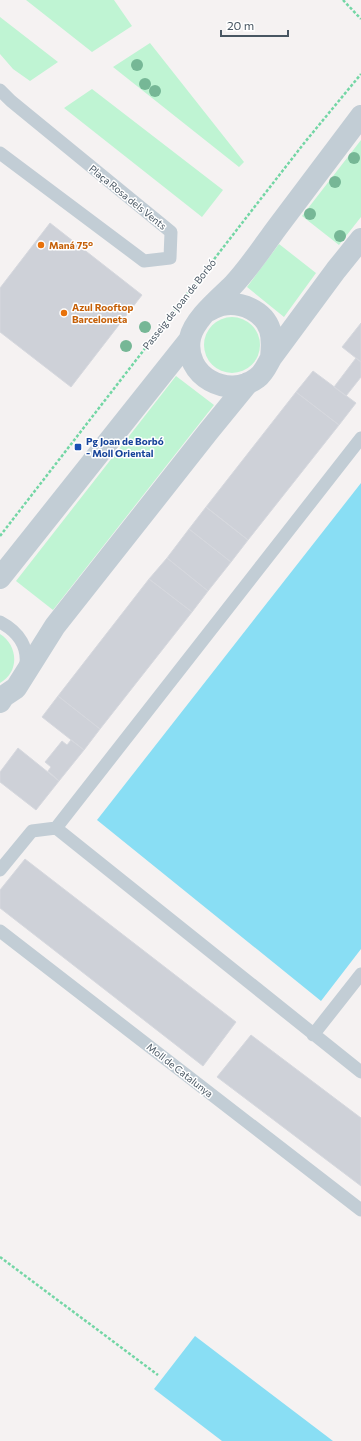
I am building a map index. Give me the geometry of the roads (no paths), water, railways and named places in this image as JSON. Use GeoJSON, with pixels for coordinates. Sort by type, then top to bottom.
{"type":"FeatureCollection","features":[{"type":"Feature","properties":{"kind":"street"},"geometry":{"type":"LineString","coordinates":[[0,578],[190,339],[199,319],[242,276],[361,116]]}},
{"type":"Feature","properties":{"kind":"street"},"geometry":{"type":"LineString","coordinates":[[190,339],[190,352],[194,364],[202,374],[212,382],[224,386],[236,387],[248,383],[258,377],[266,369],[271,358],[336,270],[361,239]]}},
{"type":"Feature","properties":{"kind":"street"},"geometry":{"type":"LineString","coordinates":[[208,311],[221,305],[236,304],[250,308],[262,317],[270,329],[273,344],[271,358]]}},
{"type":"Feature","properties":{"kind":"street"},"geometry":{"type":"LineString","coordinates":[[1,698],[16,688],[55,626],[248,383]]}},
{"type":"Feature","properties":{"kind":"lane","name":"Plaça Rosa dels Vents"},"geometry":{"type":"LineString","coordinates":[[0,90],[11,101],[171,232],[170,258],[144,261],[0,153]]}},
{"type":"Feature","properties":{"kind":"lane"},"geometry":{"type":"LineString","coordinates":[[0,870],[32,831],[56,828],[361,438]]}},
{"type":"Feature","properties":{"kind":"lane"},"geometry":{"type":"LineString","coordinates":[[0,622],[20,637],[25,649],[27,662],[24,676]]}},
{"type":"Feature","properties":{"kind":"lane"},"geometry":{"type":"LineString","coordinates":[[56,828],[361,1072]]}},
{"type":"Feature","properties":{"kind":"lane","name":"Moll de Catalunya"},"geometry":{"type":"LineString","coordinates":[[0,931],[361,1210]]}},
{"type":"Feature","properties":{"kind":"lane"},"geometry":{"type":"LineString","coordinates":[[313,1035],[361,974]]}},
{"type":"Feature","properties":{"kind":"water"},"geometry":{"type":"Polygon","coordinates":[[[361,483],[361,949],[321,1001],[97,820],[361,483]]]}},
{"type":"Feature","properties":{"kind":"water"},"geometry":{"type":"Polygon","coordinates":[[[195,1336],[333,1441],[222,1441],[154,1389],[195,1336]]]}},
{"type":"Feature","properties":{"kind":"place","name":"Maná 75°"},"geometry":{"type":"Point","coordinates":[41,245]}},
{"type":"Feature","properties":{"kind":"place","name":"Azul Rooftop Barceloneta"},"geometry":{"type":"Point","coordinates":[64,313]}},
{"type":"Feature","properties":{"kind":"place","name":"Pg Joan de Borbó - Moll Oriental"},"geometry":{"type":"Point","coordinates":[78,447]}}]}
